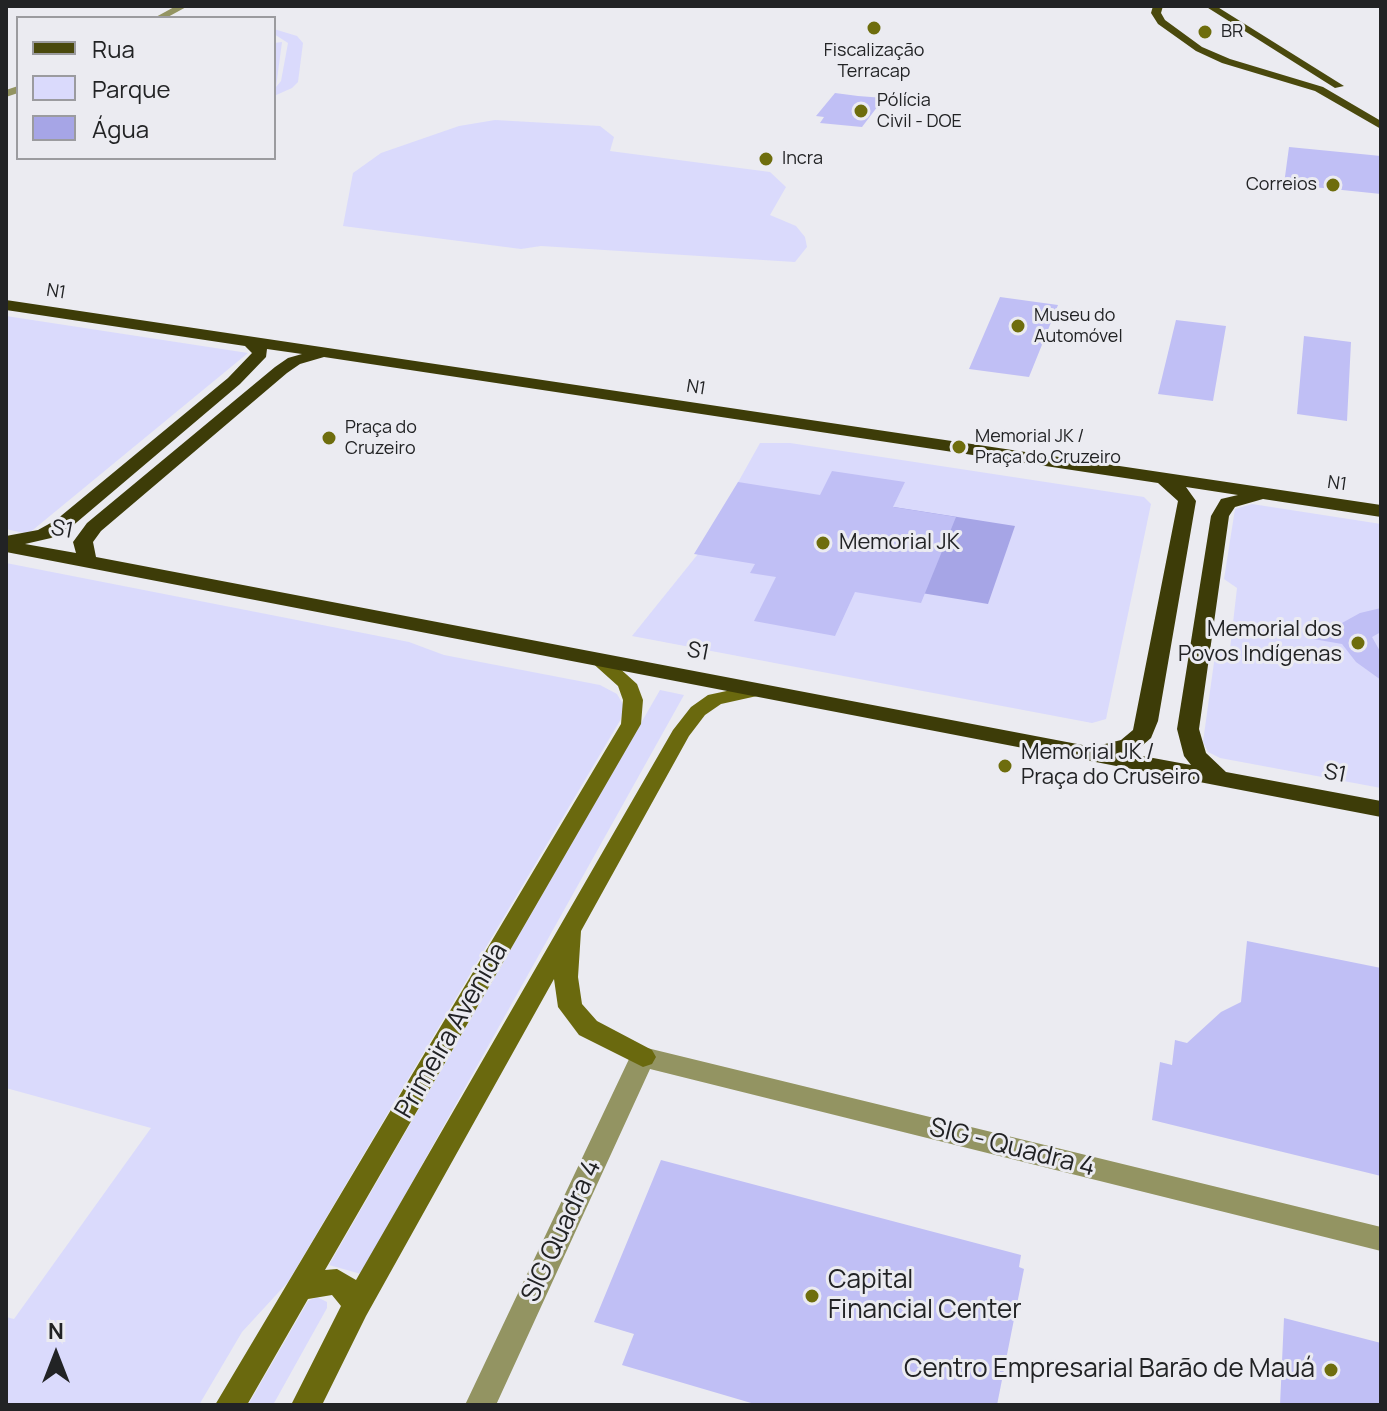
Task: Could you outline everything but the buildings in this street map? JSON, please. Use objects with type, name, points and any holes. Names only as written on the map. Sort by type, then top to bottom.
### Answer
[{"type":"highway","name":"N1","points":[[6,305],[1381,511]]},
{"type":"highway","points":[[6,544],[44,534],[84,506],[259,358],[259,349],[249,341]]},
{"type":"highway","points":[[87,561],[83,542],[86,535],[121,503],[281,370],[302,358],[332,353]]},
{"type":"highway","points":[[1089,753],[1129,745],[1143,733],[1147,721],[1187,501],[1176,487],[1163,478]]},
{"type":"highway","points":[[1220,778],[1195,756],[1188,738],[1220,516],[1228,503],[1269,494]]},
{"type":"highway","name":"S1","points":[[6,544],[1381,809]]},
{"type":"main road","points":[[1158,6],[1156,17],[1199,49],[1226,61],[1319,89],[1381,126]]},
{"type":"main road","points":[[1210,6],[1381,113]]},
{"type":"main road","points":[[1279,75],[1273,70],[1280,66],[1310,69]]},
{"type":"main road","name":"Primeira Avenida","points":[[230,1405],[631,724],[633,700],[627,684],[599,660]]},
{"type":"main road","points":[[306,1405],[356,1307],[688,723],[715,699],[759,690]]},
{"type":"main road","points":[[571,924],[566,977],[570,1007],[588,1028],[643,1057]]},
{"type":"main road","points":[[299,1290],[313,1283],[337,1282],[352,1294],[356,1307]]},
{"type":"street","points":[[163,16],[183,6]]},
{"type":"street","name":"SIG - Quadra 4","points":[[643,1057],[1381,1239]]},
{"type":"street","name":"SIG Quadra 4","points":[[480,1405],[643,1057]]},
{"type":"green space","points":[[276,30],[297,36],[303,43],[298,82],[276,95],[276,87],[281,81],[288,43],[276,35]]},
{"type":"green space","points":[[282,42],[276,87],[276,43]]},
{"type":"green space","points":[[495,120],[600,126],[614,137],[610,151],[770,172],[786,187],[770,215],[796,226],[805,237],[807,247],[795,262],[541,246],[521,249],[343,226],[353,173],[381,153],[459,126]]},
{"type":"green space","points":[[6,316],[248,353],[28,534],[6,529]]},
{"type":"green space","points":[[760,443],[790,443],[1144,497],[1151,504],[1106,719],[1092,723],[632,636],[698,554]]},
{"type":"green space","points":[[1252,504],[1381,524],[1381,788],[1220,758],[1208,752],[1203,742],[1215,655],[1230,649],[1237,588],[1224,579],[1235,509]]},
{"type":"green space","points":[[6,563],[409,642],[444,655],[600,685],[617,694],[624,706],[621,719],[288,1282],[242,1332],[199,1405],[6,1405],[6,1317],[14,1319],[151,1128],[6,1088]]},
{"type":"green space","points":[[660,690],[684,695],[361,1274],[329,1265]]},
{"type":"green space","points":[[317,1297],[327,1302],[327,1308],[273,1405],[248,1405],[308,1301]]},
{"type":"water","points":[[894,507],[1015,526],[988,604],[861,583]]},
{"type":"place","name":"Fiscalização Terracap","points":[[874,28]]},
{"type":"place","name":"BR","points":[[1205,32]]},
{"type":"place","name":"Pólícia Civil - DOE","points":[[861,111]]},
{"type":"place","name":"Incra","points":[[766,159]]},
{"type":"place","name":"Correios","points":[[1333,185]]},
{"type":"place","name":"Museu do Automóvel","points":[[1018,326]]},
{"type":"place","name":"Praça do Cruzeiro","points":[[329,438]]},
{"type":"place","name":"Memorial JK / Praça do Cruzeiro","points":[[959,447]]},
{"type":"place","name":"Memorial JK","points":[[823,543]]},
{"type":"place","name":"Memorial dos Povos Indígenas","points":[[1358,643]]},
{"type":"place","name":"Memorial JK / Praça do Cruseiro","points":[[1005,766]]},
{"type":"place","name":"Capital Financial Center","points":[[812,1296]]},
{"type":"place","name":"Centro Empresarial Barão de Mauá","points":[[1331,1370]]}]
